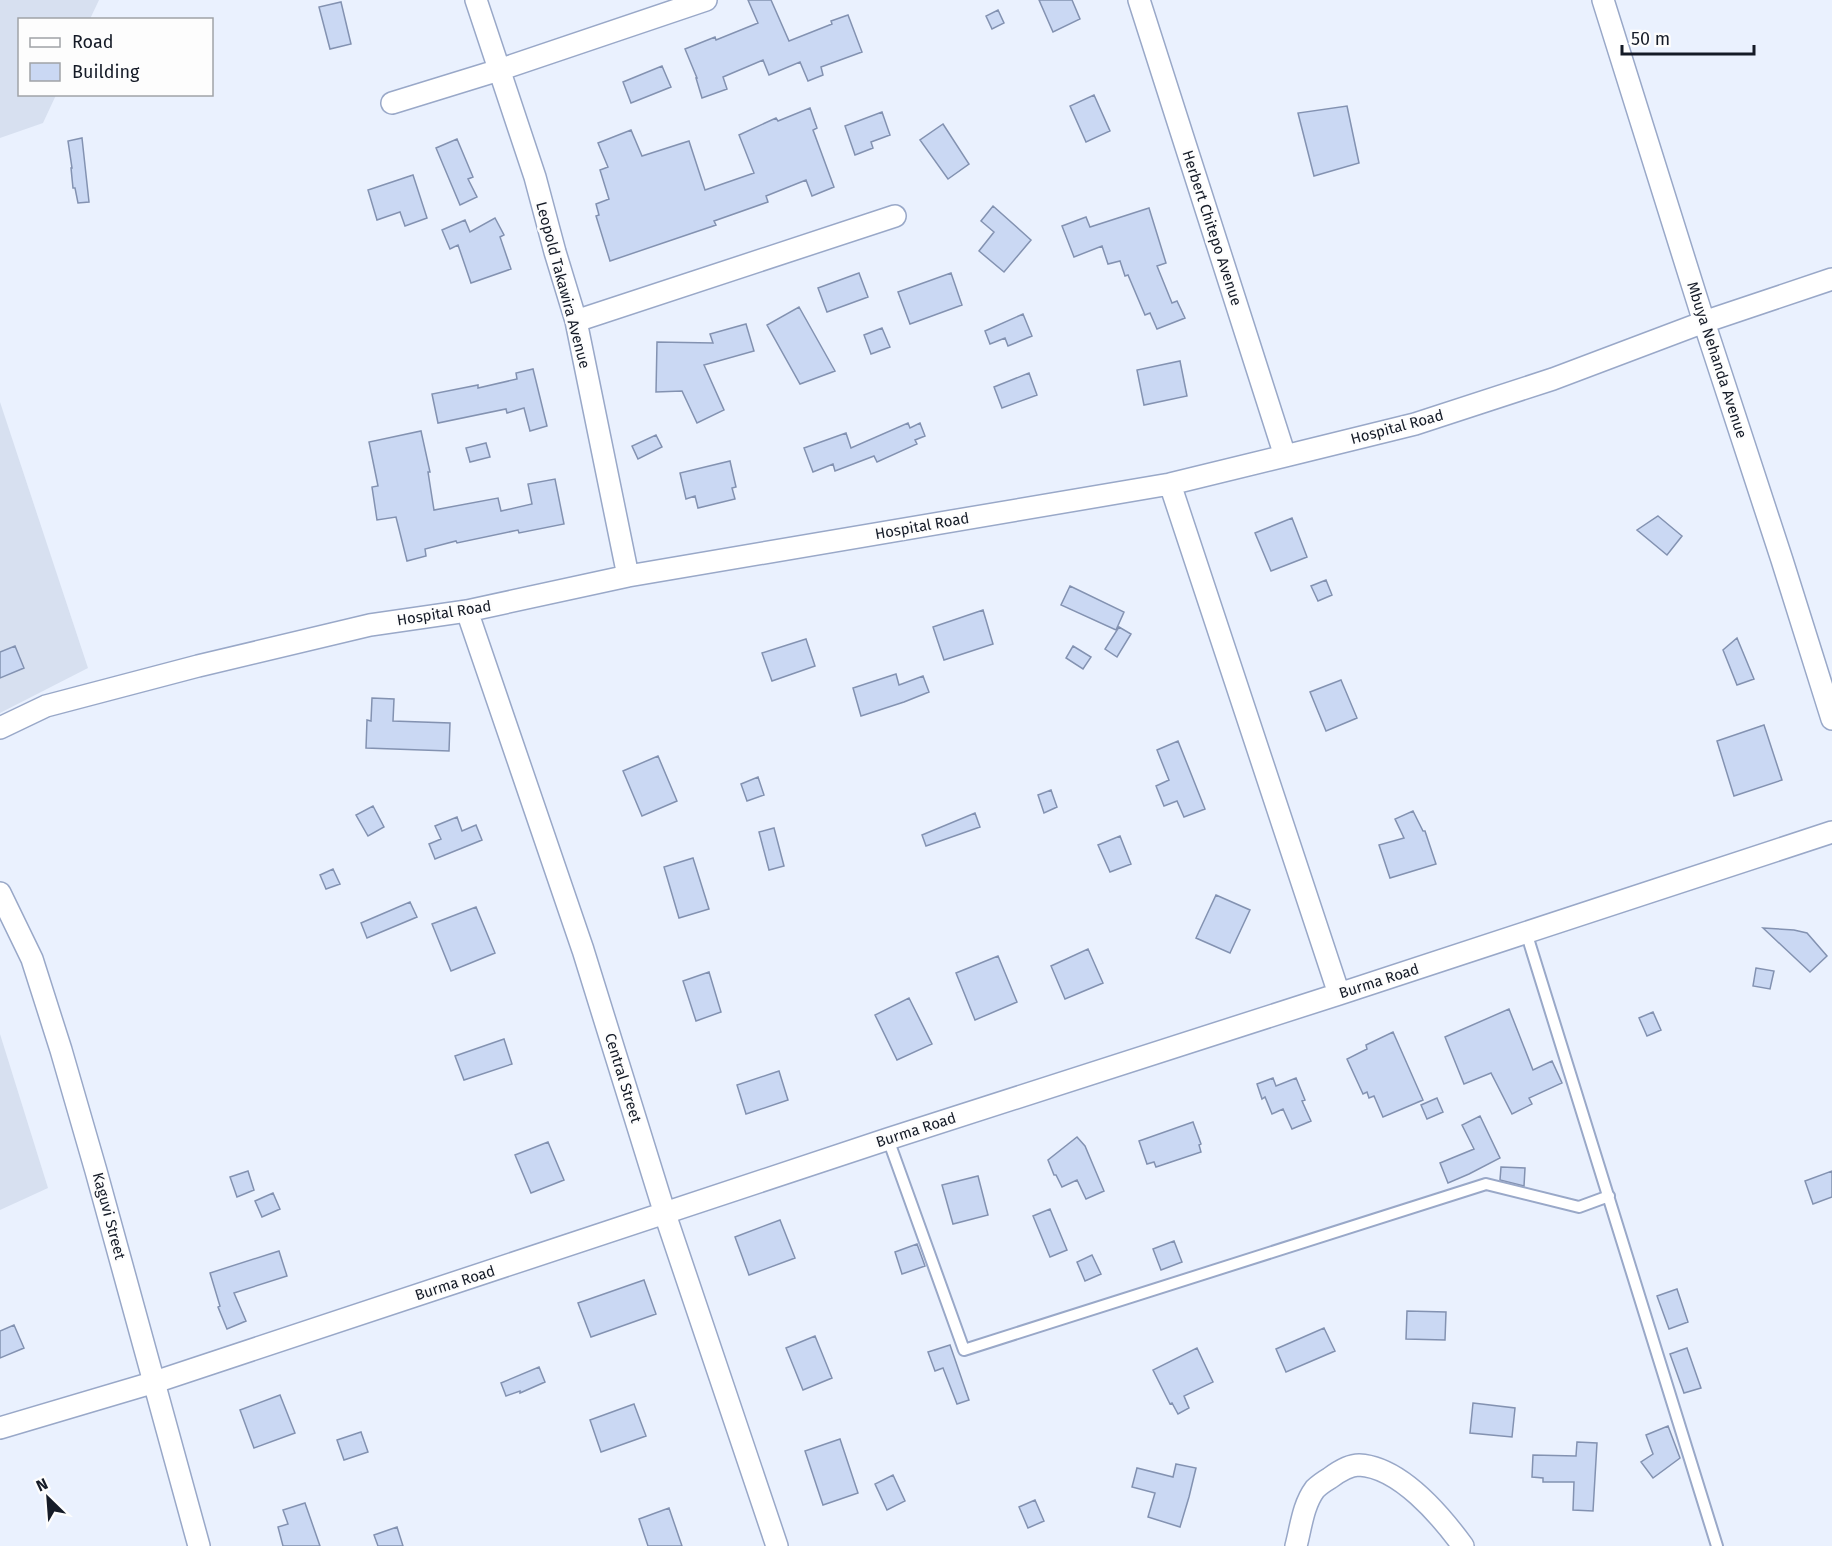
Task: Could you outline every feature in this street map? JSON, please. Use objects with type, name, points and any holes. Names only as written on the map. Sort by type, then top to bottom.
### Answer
[{"type":"street","name":"Leopold Takawira Avenue","points":[[476,0],[535,177],[576,321],[628,576]]},
{"type":"street","points":[[392,103],[499,70],[706,0]]},
{"type":"street","name":"Herbert Chitepo Avenue","points":[[1139,0],[1284,456]]},
{"type":"street","name":"Mbuya Nehanda Avenue","points":[[1603,0],[1832,719]]},
{"type":"street","points":[[576,321],[895,216]]},
{"type":"street","name":"Hospital Road","points":[[0,728],[46,706],[198,666],[370,625],[467,611],[628,576],[1170,484],[1415,424],[1532,386],[1704,322],[1832,279]]},
{"type":"street","points":[[1170,484],[1339,994]]},
{"type":"street","name":"Central Street","points":[[467,611],[583,950],[665,1214],[777,1546]]},
{"type":"street","name":"Burma Road","points":[[0,1428],[155,1382],[888,1139],[1832,832]]},
{"type":"street","name":"Kaguvi Street","points":[[0,892],[32,959],[61,1050],[155,1382],[198,1546]]},
{"type":"street","points":[[1296,1546],[1303,1515],[1316,1488],[1340,1470],[1359,1465],[1395,1477],[1420,1497],[1445,1522],[1462,1546]]},
{"type":"lane","points":[[1526,932],[1717,1546]]},
{"type":"lane","points":[[888,1139],[964,1350],[1486,1184],[1579,1207],[1609,1196]]},
{"type":"shaded area","points":[[0,0],[99,0],[90,18],[18,18],[18,96],[56,96],[43,123],[0,138]]},
{"type":"shaded area","points":[[0,402],[88,668],[0,713]]},
{"type":"shaded area","points":[[0,1034],[48,1188],[0,1210]]},
{"type":"building","points":[[748,0],[771,0],[789,41],[848,15],[862,52],[821,67],[823,75],[808,81],[800,62],[769,75],[763,60],[723,77],[727,89],[702,98],[697,78],[685,49],[715,37],[716,40],[758,23]]},
{"type":"building","points":[[1039,0],[1072,0],[1080,19],[1053,32]]},
{"type":"building","points":[[341,2],[351,44],[330,49],[319,7]]},
{"type":"building","points":[[998,10],[1004,23],[992,29],[986,16]]},
{"type":"building","points":[[662,66],[671,87],[631,103],[623,82]]},
{"type":"building","points":[[1094,95],[1110,131],[1086,142],[1070,106]]},
{"type":"building","points":[[1347,106],[1359,163],[1314,176],[1298,113]]},
{"type":"building","points":[[810,108],[817,128],[813,130],[834,187],[812,196],[806,180],[766,196],[768,202],[714,221],[716,225],[610,261],[596,216],[599,215],[596,204],[609,199],[600,170],[608,167],[598,143],[631,130],[642,156],[689,141],[705,190],[754,173],[739,135],[776,118],[778,121]]},
{"type":"building","points":[[882,112],[890,135],[871,142],[873,148],[855,155],[845,126]]},
{"type":"building","points":[[943,124],[969,164],[948,179],[920,140]]},
{"type":"building","points":[[82,138],[89,202],[78,203],[75,188],[73,188],[68,141]]},
{"type":"building","points":[[457,139],[473,177],[468,179],[477,197],[460,205],[436,148]]},
{"type":"building","points":[[413,175],[427,218],[405,226],[400,212],[377,220],[368,190]]},
{"type":"building","points":[[993,206],[1031,240],[1004,272],[979,251],[994,232],[981,221]]},
{"type":"building","points":[[1149,208],[1166,263],[1157,266],[1172,303],[1177,301],[1185,318],[1157,329],[1150,313],[1145,315],[1120,261],[1108,264],[1102,246],[1074,257],[1062,226],[1086,217],[1090,227]]},
{"type":"building","points":[[495,218],[504,235],[500,237],[511,269],[471,283],[458,245],[450,249],[442,230],[465,220],[470,232]]},
{"type":"building","points":[[859,273],[868,297],[827,312],[818,288]]},
{"type":"building","points":[[951,273],[962,305],[910,324],[898,292]]},
{"type":"building","points":[[799,307],[835,371],[800,384],[767,325]]},
{"type":"building","points":[[1023,314],[1032,336],[1008,346],[1005,338],[990,344],[985,331]]},
{"type":"building","points":[[746,324],[754,351],[704,365],[724,410],[697,423],[682,391],[656,392],[657,342],[713,343],[710,334]]},
{"type":"building","points":[[882,328],[890,347],[871,354],[864,335]]},
{"type":"building","points":[[1180,361],[1187,396],[1144,405],[1137,370]]},
{"type":"building","points":[[533,369],[547,426],[530,431],[524,408],[507,413],[506,409],[438,423],[432,394],[478,385],[478,388],[517,379],[516,373]]},
{"type":"building","points":[[1029,373],[1037,395],[1002,408],[994,387]]},
{"type":"building","points":[[908,423],[910,428],[920,423],[925,436],[915,440],[917,444],[877,462],[874,456],[835,471],[833,464],[813,472],[804,448],[846,433],[851,448]]},
{"type":"building","points":[[421,431],[430,472],[428,472],[434,510],[498,498],[501,511],[532,504],[528,484],[555,479],[564,524],[519,533],[518,530],[457,543],[456,541],[425,549],[426,556],[407,561],[396,517],[377,520],[372,487],[378,486],[369,442]]},
{"type":"building","points":[[656,435],[662,447],[638,459],[632,446]]},
{"type":"building","points":[[486,443],[490,457],[470,462],[466,448]]},
{"type":"building","points":[[730,461],[736,487],[732,488],[735,499],[698,508],[695,496],[686,499],[680,473]]},
{"type":"building","points":[[1658,516],[1682,536],[1667,555],[1637,530]]},
{"type":"building","points":[[1292,518],[1307,557],[1271,571],[1255,533]]},
{"type":"building","points":[[1326,580],[1332,595],[1318,601],[1311,586]]},
{"type":"building","points":[[1070,586],[1124,612],[1116,630],[1061,605]]},
{"type":"building","points":[[983,610],[993,644],[944,660],[933,627]]},
{"type":"building","points":[[1119,627],[1131,634],[1117,657],[1105,649]]},
{"type":"building","points":[[1737,638],[1754,679],[1737,685],[1723,650]]},
{"type":"building","points":[[806,639],[815,666],[772,681],[762,653]]},
{"type":"building","points":[[15,646],[24,668],[0,678],[0,652]]},
{"type":"building","points":[[1073,646],[1091,657],[1083,669],[1066,658]]},
{"type":"building","points":[[896,674],[899,685],[923,676],[929,692],[861,716],[853,688]]},
{"type":"building","points":[[1341,680],[1357,718],[1326,731],[1310,692]]},
{"type":"building","points":[[372,698],[394,699],[393,721],[450,723],[449,751],[366,748],[367,720],[371,721]]},
{"type":"building","points":[[1764,725],[1782,780],[1734,796],[1717,741]]},
{"type":"building","points":[[1178,741],[1205,809],[1184,817],[1177,801],[1164,806],[1156,786],[1169,780],[1157,750]]},
{"type":"building","points":[[658,756],[677,801],[642,816],[623,771]]},
{"type":"building","points":[[758,777],[764,795],[747,801],[741,784]]},
{"type":"building","points":[[1051,790],[1057,807],[1044,813],[1038,795]]},
{"type":"building","points":[[373,806],[384,827],[368,836],[356,815]]},
{"type":"building","points":[[1413,811],[1425,831],[1436,864],[1390,878],[1379,845],[1404,838],[1395,819]]},
{"type":"building","points":[[975,813],[980,827],[926,846],[922,835]]},
{"type":"building","points":[[457,817],[462,831],[476,825],[482,840],[435,859],[429,844],[441,839],[435,826]]},
{"type":"building","points":[[774,828],[784,866],[769,870],[759,832]]},
{"type":"building","points":[[1120,836],[1131,864],[1110,872],[1098,845]]},
{"type":"building","points":[[693,858],[709,909],[679,918],[664,867]]},
{"type":"building","points":[[333,869],[340,884],[326,889],[320,875]]},
{"type":"building","points":[[1216,895],[1250,910],[1230,953],[1196,938]]},
{"type":"building","points":[[410,902],[417,917],[367,938],[361,923]]},
{"type":"building","points":[[476,907],[495,953],[451,971],[432,924]]},
{"type":"building","points":[[1763,928],[1807,933],[1827,956],[1810,972]]},
{"type":"building","points":[[1088,949],[1103,983],[1065,999],[1051,966]]},
{"type":"building","points":[[998,956],[1017,1002],[975,1020],[956,973]]},
{"type":"building","points":[[1756,968],[1774,971],[1770,989],[1753,986]]},
{"type":"building","points":[[709,972],[721,1012],[696,1021],[683,981]]},
{"type":"building","points":[[909,998],[932,1044],[897,1060],[875,1015]]},
{"type":"building","points":[[1509,1009],[1533,1070],[1552,1061],[1562,1083],[1529,1098],[1532,1104],[1512,1114],[1491,1073],[1464,1084],[1445,1037]]},
{"type":"building","points":[[1653,1012],[1661,1030],[1647,1036],[1639,1018]]},
{"type":"building","points":[[1393,1032],[1423,1100],[1383,1117],[1374,1096],[1369,1098],[1367,1092],[1363,1094],[1347,1059],[1367,1049],[1366,1045]]},
{"type":"building","points":[[504,1039],[512,1064],[464,1080],[455,1056]]},
{"type":"building","points":[[779,1071],[788,1100],[746,1114],[737,1085]]},
{"type":"building","points":[[1273,1078],[1276,1086],[1296,1078],[1305,1100],[1302,1101],[1311,1121],[1292,1129],[1283,1109],[1272,1114],[1265,1097],[1262,1099],[1257,1084]]},
{"type":"building","points":[[1437,1098],[1443,1112],[1427,1119],[1421,1105]]},
{"type":"building","points":[[1480,1116],[1500,1158],[1448,1183],[1440,1163],[1474,1149],[1462,1125]]},
{"type":"building","points":[[1193,1122],[1201,1144],[1199,1145],[1201,1152],[1156,1167],[1154,1162],[1147,1164],[1139,1141]]},
{"type":"building","points":[[1077,1137],[1085,1146],[1104,1191],[1086,1199],[1077,1180],[1062,1187],[1048,1160]]},
{"type":"building","points":[[548,1142],[564,1180],[531,1193],[515,1155]]},
{"type":"building","points":[[1501,1167],[1525,1168],[1524,1186],[1500,1180]]},
{"type":"building","points":[[248,1171],[254,1190],[237,1197],[230,1177]]},
{"type":"building","points":[[1832,1171],[1832,1197],[1813,1204],[1805,1181]]},
{"type":"building","points":[[978,1176],[988,1215],[953,1224],[942,1185]]},
{"type":"building","points":[[273,1193],[280,1209],[262,1217],[255,1201]]},
{"type":"building","points":[[1050,1209],[1067,1250],[1050,1257],[1033,1216]]},
{"type":"building","points":[[780,1220],[795,1258],[749,1275],[735,1237]]},
{"type":"building","points":[[1174,1241],[1182,1262],[1161,1270],[1153,1249]]},
{"type":"building","points":[[917,1244],[925,1266],[902,1274],[895,1252]]},
{"type":"building","points":[[279,1251],[287,1276],[234,1293],[246,1321],[227,1329],[218,1307],[220,1306],[210,1273]]},
{"type":"building","points":[[1092,1255],[1101,1274],[1085,1281],[1077,1262]]},
{"type":"building","points":[[644,1280],[656,1314],[591,1337],[578,1303]]},
{"type":"building","points":[[1677,1289],[1688,1322],[1669,1329],[1657,1296]]},
{"type":"building","points":[[1407,1311],[1446,1312],[1445,1340],[1406,1339]]},
{"type":"building","points":[[14,1325],[24,1348],[0,1358],[0,1331]]},
{"type":"building","points":[[1324,1328],[1335,1351],[1286,1372],[1276,1349]]},
{"type":"building","points":[[815,1336],[832,1378],[803,1390],[786,1348]]},
{"type":"building","points":[[950,1345],[969,1400],[957,1404],[943,1368],[935,1371],[928,1352]]},
{"type":"building","points":[[1197,1348],[1213,1382],[1184,1396],[1189,1408],[1178,1414],[1172,1403],[1170,1404],[1153,1370]]},
{"type":"building","points":[[1687,1348],[1701,1388],[1684,1393],[1670,1354]]},
{"type":"building","points":[[539,1367],[545,1382],[520,1393],[520,1391],[506,1396],[501,1383]]},
{"type":"building","points":[[280,1395],[295,1433],[254,1448],[240,1410]]},
{"type":"building","points":[[1473,1403],[1515,1408],[1512,1437],[1470,1433]]},
{"type":"building","points":[[634,1404],[646,1436],[601,1452],[590,1420]]},
{"type":"building","points":[[1668,1426],[1680,1458],[1653,1478],[1641,1462],[1653,1454],[1646,1435]]},
{"type":"building","points":[[361,1432],[368,1452],[344,1460],[337,1440]]},
{"type":"building","points":[[840,1439],[858,1493],[823,1505],[805,1451]]},
{"type":"building","points":[[1577,1442],[1597,1443],[1593,1511],[1573,1510],[1574,1482],[1543,1482],[1543,1478],[1532,1477],[1533,1455],[1576,1456]]},
{"type":"building","points":[[1176,1464],[1196,1468],[1180,1527],[1148,1517],[1155,1493],[1132,1487],[1137,1468],[1173,1477]]},
{"type":"building","points":[[893,1475],[905,1501],[887,1510],[875,1484]]},
{"type":"building","points":[[1035,1500],[1044,1521],[1028,1528],[1019,1507]]},
{"type":"building","points":[[305,1503],[320,1546],[283,1546],[278,1527],[288,1524],[283,1510]]},
{"type":"building","points":[[669,1508],[682,1546],[648,1546],[639,1519]]},
{"type":"building","points":[[397,1527],[403,1546],[378,1546],[374,1535]]}]
